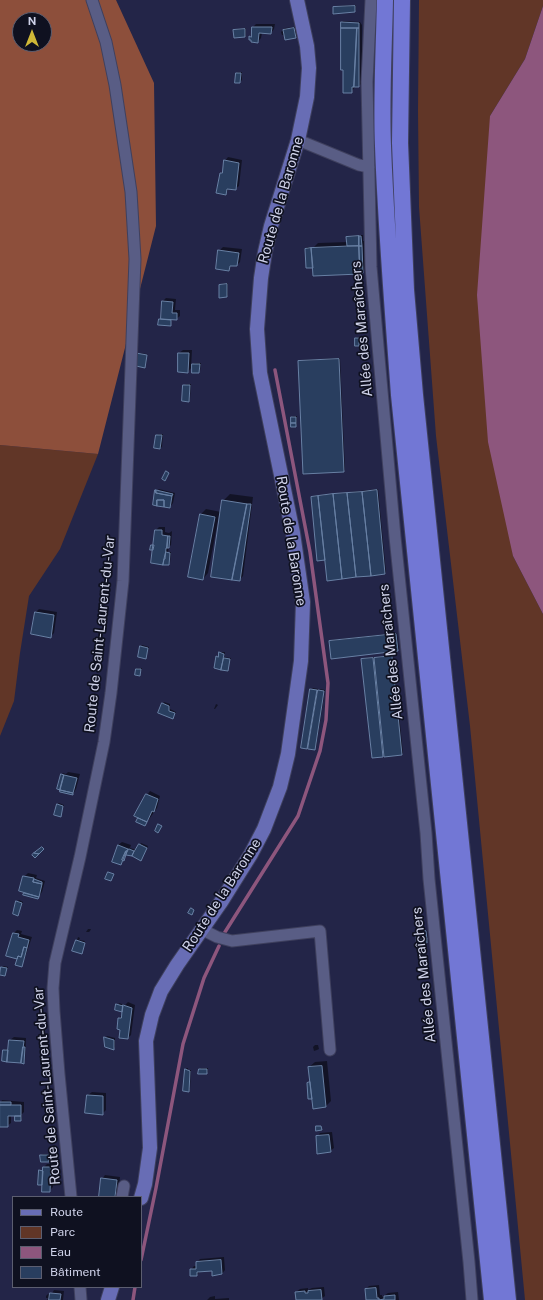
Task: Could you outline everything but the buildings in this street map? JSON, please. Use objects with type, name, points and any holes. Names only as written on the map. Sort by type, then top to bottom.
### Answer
[{"type":"highway","points":[[385,0],[383,144],[390,281],[399,387],[492,1300]]},
{"type":"highway","points":[[402,0],[400,143],[406,290],[415,395],[508,1300]]},
{"type":"main road","name":"Route de la Baronne","points":[[142,1196],[145,1184],[150,1148],[146,1041],[152,1015],[161,991],[177,965],[222,902],[264,829],[280,787],[288,754],[301,661],[302,602],[293,532],[260,373],[257,330],[260,286],[265,252],[271,226],[298,140],[307,97],[309,68],[307,46],[297,0]]},
{"type":"main road","points":[[108,1300],[112,1288]]},
{"type":"street","name":"Route de Saint-Laurent-du-Var","points":[[71,1196],[58,1066],[53,988],[55,964],[98,773],[111,694],[123,581],[134,273],[131,192],[115,85],[106,42],[92,0]]},
{"type":"street","name":"Allée des Maraîchers","points":[[371,0],[368,82],[371,267],[395,537],[426,833],[429,879],[470,1262],[472,1300]]},
{"type":"street","points":[[298,140],[358,165],[369,167]]},
{"type":"street","points":[[202,929],[217,937],[232,941],[320,931],[330,1050]]},
{"type":"street","points":[[80,1288],[80,1300]]},
{"type":"green space","points":[[419,0],[543,0],[543,6],[525,59],[490,116],[513,556],[543,614],[543,1300],[525,1300],[470,726],[436,436],[419,207]]},
{"type":"green space","points":[[0,445],[98,454],[60,549],[29,596],[14,701],[0,736]]},
{"type":"shaded area","points":[[0,0],[116,0],[154,83],[156,226],[98,454],[0,445]]},
{"type":"water","points":[[543,6],[543,614],[513,556],[488,442],[477,295],[490,116],[525,59]]},
{"type":"waterway","points":[[225,932],[298,816],[320,751],[326,720],[328,683],[310,552],[275,370]]},
{"type":"waterway","points":[[142,1255],[183,1044],[204,978],[219,946]]},
{"type":"waterway","points":[[133,1300],[135,1288]]}]
